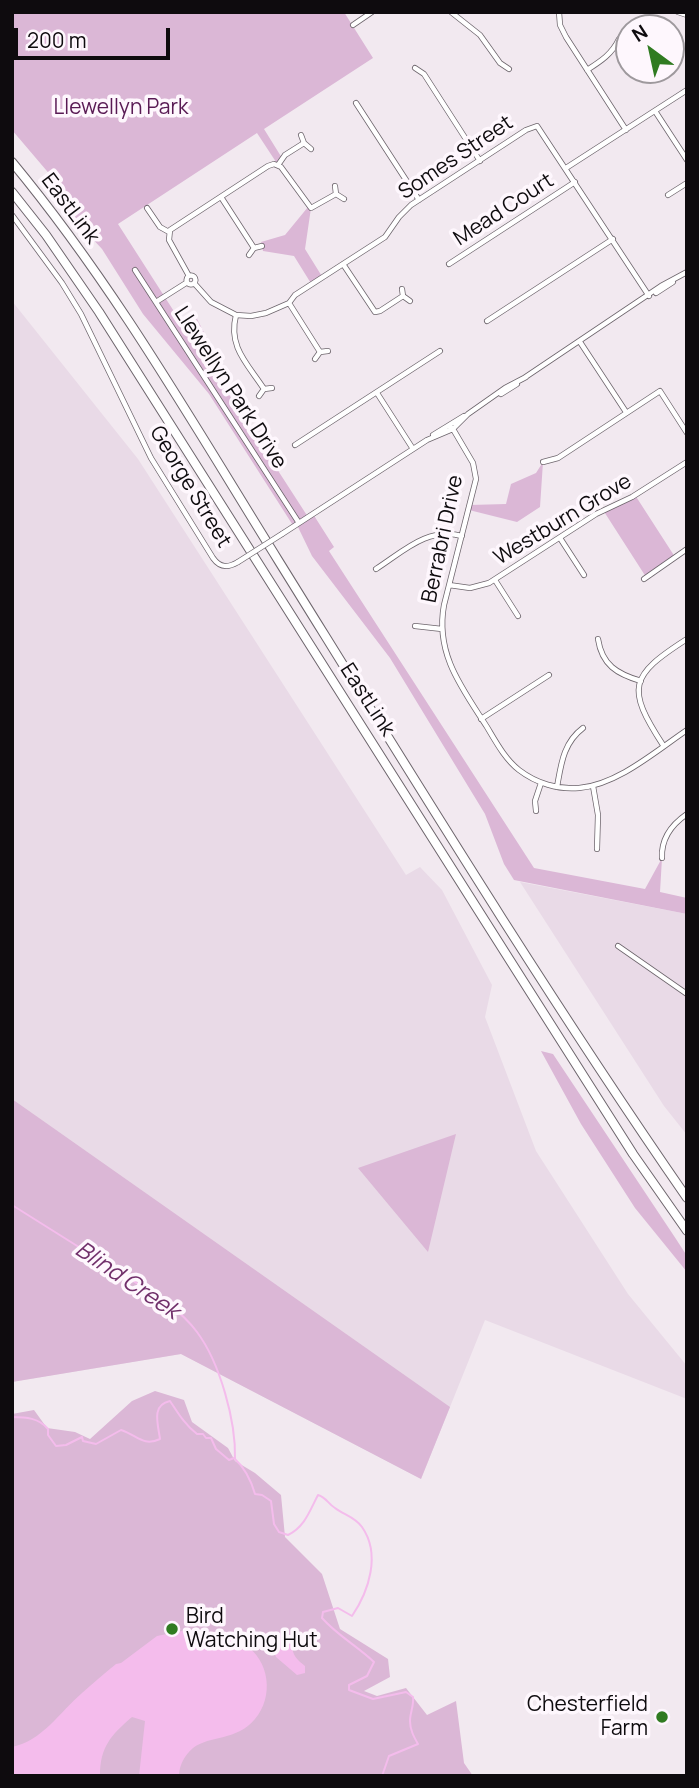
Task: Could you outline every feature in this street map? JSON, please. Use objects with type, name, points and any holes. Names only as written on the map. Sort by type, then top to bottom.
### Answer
[{"type":"highway","name":"EastLink","points":[[12,162],[69,234],[161,372],[557,1003],[687,1198]]},
{"type":"highway","name":"EastLink","points":[[12,192],[99,312],[634,1154],[687,1232]]},
{"type":"street","points":[[353,25],[372,12]]},
{"type":"street","points":[[451,12],[480,35],[500,63],[509,69]]},
{"type":"street","points":[[559,12],[564,33],[626,130]]},
{"type":"street","points":[[678,12],[687,15]]},
{"type":"street","points":[[587,70],[606,57],[615,45]]},
{"type":"street","points":[[415,68],[424,74],[480,161]]},
{"type":"street","points":[[566,168],[687,90]]},
{"type":"street","points":[[356,103],[419,200]]},
{"type":"street","points":[[655,111],[687,160]]},
{"type":"street","name":"Somes Street","points":[[236,315],[258,315],[289,303],[295,296],[385,237],[405,210],[419,200],[537,126],[649,296]]},
{"type":"street","points":[[301,135],[304,143],[311,149]]},
{"type":"street","points":[[278,165],[285,156],[304,143]]},
{"type":"street","points":[[169,232],[270,165],[278,165]]},
{"type":"street","points":[[278,165],[309,208],[315,208],[336,194]]},
{"type":"street","name":"Mead Court","points":[[449,264],[575,182]]},
{"type":"street","points":[[668,195],[687,183]]},
{"type":"street","points":[[335,186],[336,194],[344,200]]},
{"type":"street","points":[[221,197],[254,248]]},
{"type":"street","points":[[147,208],[159,226],[169,232]]},
{"type":"street","name":"George Street","points":[[12,215],[74,301],[152,458],[213,558],[219,565],[226,567],[282,534],[436,432],[451,429],[505,388],[684,274]]},
{"type":"street","points":[[169,232],[170,243],[189,276],[194,278],[194,283],[211,302],[236,315],[233,332],[235,344],[264,389]]},
{"type":"street","points":[[487,321],[613,239]]},
{"type":"street","points":[[249,255],[254,248],[262,246]]},
{"type":"street","points":[[343,264],[375,312],[403,296]]},
{"type":"street","name":"Llewellyn Park Drive","points":[[135,270],[299,523]]},
{"type":"street","points":[[187,283],[189,276]]},
{"type":"street","points":[[156,302],[187,283],[194,283]]},
{"type":"street","points":[[402,289],[403,296],[410,301]]},
{"type":"street","points":[[289,303],[320,352]]},
{"type":"street","points":[[580,342],[626,412]]},
{"type":"street","points":[[320,352],[328,351]]},
{"type":"street","points":[[295,445],[440,351]]},
{"type":"street","points":[[316,359],[320,352]]},
{"type":"street","points":[[259,396],[264,389],[272,388]]},
{"type":"street","points":[[543,462],[558,458],[660,391],[687,433]]},
{"type":"street","points":[[377,393],[413,449]]},
{"type":"street","name":"Berrabri Drive","points":[[451,429],[472,463],[476,479],[443,612],[445,651],[450,669],[510,761],[520,771],[541,783],[558,787],[593,786],[616,777],[687,730]]},
{"type":"street","name":"Westburn Grove","points":[[449,585],[470,588],[495,580],[600,511],[635,495],[687,462]]},
{"type":"street","points":[[376,569],[433,534],[445,532],[462,536]]},
{"type":"street","points":[[559,538],[584,575]]},
{"type":"street","points":[[644,579],[687,549]]},
{"type":"street","points":[[495,580],[517,616]]},
{"type":"street","points":[[415,626],[442,629]]},
{"type":"street","points":[[598,639],[603,656],[612,669],[640,681]]},
{"type":"street","points":[[663,746],[641,709],[640,681],[655,660],[687,639]]},
{"type":"street","points":[[481,719],[549,676]]},
{"type":"street","points":[[558,787],[565,752],[572,737],[583,728]]},
{"type":"street","points":[[536,811],[535,801],[541,783]]},
{"type":"street","points":[[593,786],[598,815],[597,849]]},
{"type":"street","points":[[662,858],[661,849],[666,836],[687,814]]},
{"type":"street","points":[[618,946],[686,992]]},
{"type":"shaded area","points":[[12,301],[138,459],[406,875],[420,867],[442,890],[492,985],[485,1017],[536,1151],[628,1294],[687,1366],[687,1399],[485,1320],[421,1479],[181,1354],[12,1382]]},
{"type":"shaded area","points":[[520,882],[687,914],[687,1135],[664,1106]]},
{"type":"shaded area","points":[[182,1631],[230,1638],[244,1644],[259,1659],[264,1669],[267,1690],[261,1710],[248,1726],[193,1748],[183,1760],[179,1776],[139,1776],[145,1721],[132,1717],[108,1742],[102,1757],[100,1776],[12,1776],[12,1747],[23,1744],[42,1732],[107,1671],[157,1636]]},
{"type":"shaded area","points":[[274,1633],[290,1636],[293,1652],[305,1666],[305,1673],[297,1675],[276,1657],[270,1642]]},
{"type":"green space","name":"Llewellyn Park","points":[[12,12],[344,12],[373,58],[264,129],[282,158],[278,165],[257,133],[118,224],[184,327],[197,319],[211,346],[202,353],[308,517],[313,514],[334,547],[329,551],[534,868],[645,889],[662,858],[660,892],[687,898],[687,914],[514,880],[504,864],[485,814],[390,658],[312,556],[297,525],[294,527],[209,394],[143,314],[102,249],[60,204],[69,197],[12,130]]},
{"type":"green space","points":[[308,207],[311,208],[305,249],[323,278],[312,285],[294,256],[263,251],[261,242],[285,235]]},
{"type":"green space","points":[[543,462],[540,507],[517,522],[469,510],[470,505],[506,504],[511,484],[536,473]]},
{"type":"green space","points":[[635,495],[675,557],[646,577],[603,510]]},
{"type":"green space","points":[[541,1051],[553,1054],[676,1239],[687,1256],[687,1272],[635,1208],[581,1124]]},
{"type":"green space","points":[[12,1099],[450,1407],[421,1479],[181,1354],[12,1382]]},
{"type":"green space","points":[[456,1134],[428,1252],[358,1168]]},
{"type":"green space","points":[[155,1391],[184,1400],[192,1422],[228,1448],[235,1461],[255,1473],[281,1495],[285,1537],[322,1574],[340,1629],[388,1659],[390,1677],[364,1691],[377,1696],[406,1688],[427,1715],[456,1701],[464,1763],[473,1776],[12,1776],[12,1414],[34,1410],[47,1428],[75,1432],[90,1439],[132,1401]]},
{"type":"waterway","name":"Blind Creek","points":[[12,1205],[160,1298],[189,1322],[213,1360],[225,1393],[233,1427],[235,1459]]},
{"type":"waterway","points":[[12,1417],[41,1422],[48,1429],[48,1435],[56,1446],[66,1445],[82,1437],[83,1441],[96,1444],[121,1430],[149,1442],[160,1439],[158,1411],[164,1403],[170,1401],[182,1419],[197,1434],[211,1438],[216,1449],[229,1460],[234,1458],[238,1462],[247,1474],[255,1494],[271,1501],[274,1524],[279,1532],[288,1535],[294,1532],[306,1518],[318,1495],[353,1518],[362,1527],[371,1549],[368,1584],[352,1616],[338,1608],[323,1612],[322,1618],[374,1662],[367,1676],[349,1685],[349,1690],[373,1699],[406,1692],[413,1697],[410,1724],[418,1744],[389,1756],[382,1776]]},
{"type":"place","name":"Bird Watching Hut","points":[[172,1629]]},
{"type":"place","name":"Chesterfield Farm","points":[[662,1717]]}]
